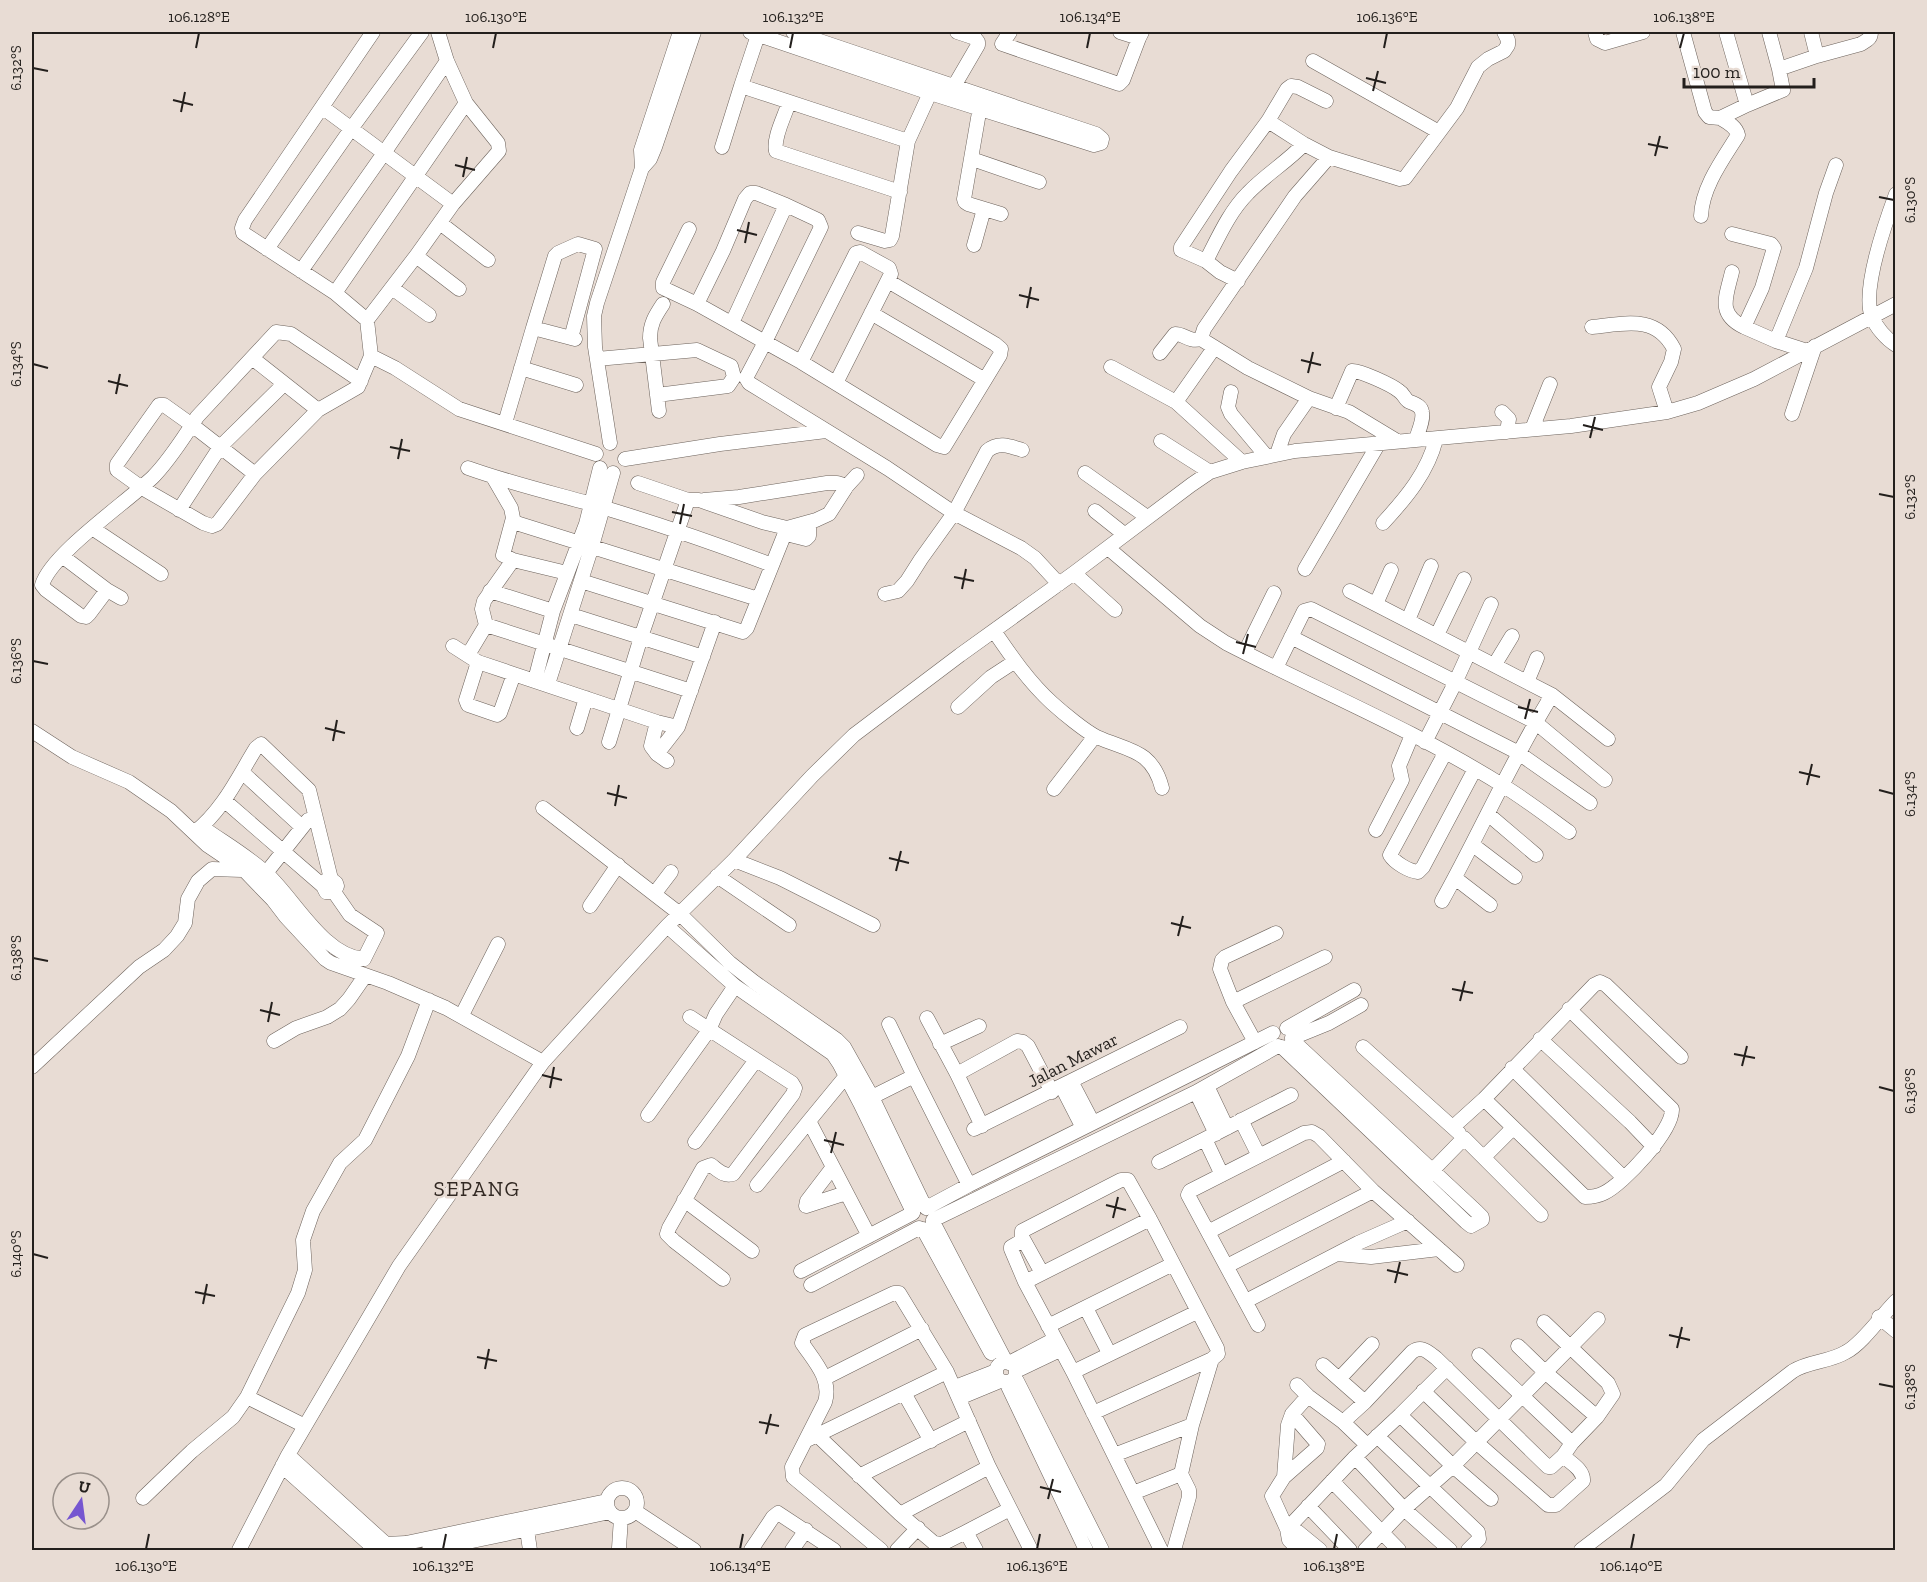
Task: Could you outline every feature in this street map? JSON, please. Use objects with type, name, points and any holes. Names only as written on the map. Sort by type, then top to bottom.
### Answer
[{"type":"street","points":[[255,474],[164,405],[159,405],[155,409],[117,464],[117,470],[120,473],[142,488],[212,526],[217,524],[255,474],[318,410],[348,394],[361,381],[374,357],[367,320],[334,293],[243,233],[242,228],[245,220],[373,32]]},
{"type":"street","points":[[267,249],[422,32]]},
{"type":"street","points":[[367,320],[453,204],[499,151],[498,143],[492,133],[466,103],[447,61],[438,32]]},
{"type":"street","points":[[610,443],[594,331],[597,303],[642,168],[641,150],[680,32]]},
{"type":"street","points":[[642,168],[656,147],[694,32]]},
{"type":"street","points":[[722,147],[756,32],[930,93],[951,93]]},
{"type":"street","points":[[793,32],[951,93],[1096,134],[1102,139],[1101,143],[1094,146],[981,102]]},
{"type":"street","points":[[951,93],[978,42],[975,38],[957,32]]},
{"type":"street","points":[[1010,32],[1002,44],[1119,84],[1123,80],[1141,35],[1120,32]]},
{"type":"street","points":[[1268,121],[1329,157],[1400,179],[1405,178],[1457,108],[1478,68],[1488,59],[1504,51],[1508,40],[1504,32]]},
{"type":"street","points":[[1595,32],[1597,39],[1605,43],[1643,32]]},
{"type":"street","points":[[1683,32],[1705,112],[1709,117],[1720,118],[1733,126],[1738,135],[1708,187],[1702,203],[1701,216]]},
{"type":"street","points":[[1726,32],[1747,105]]},
{"type":"street","points":[[1720,118],[1783,90],[1769,32]]},
{"type":"street","points":[[1811,32],[1817,56]]},
{"type":"street","points":[[1779,69],[1861,44],[1868,40],[1871,32]]},
{"type":"street","points":[[301,271],[447,61]]},
{"type":"street","points":[[1313,61],[1439,132]]},
{"type":"street","points":[[741,86],[908,141]]},
{"type":"street","points":[[1238,281],[1220,272],[1206,261],[1180,250],[1181,247],[1291,86],[1326,102]]},
{"type":"street","points":[[858,233],[885,241],[890,240],[894,231],[908,141],[930,93]]},
{"type":"street","points":[[789,102],[777,138],[775,147],[777,151],[900,192]]},
{"type":"street","points":[[981,102],[964,202],[1001,214]]},
{"type":"street","points":[[334,293],[417,177],[466,103]]},
{"type":"street","points":[[322,107],[453,204]]},
{"type":"street","points":[[1206,261],[1222,230],[1242,200],[1304,144]]},
{"type":"street","points":[[1201,339],[1204,329],[1238,281],[1256,250],[1295,196],[1329,157]]},
{"type":"street","points":[[972,159],[1039,182]]},
{"type":"street","points":[[1776,341],[1806,268],[1836,165]]},
{"type":"street","points":[[697,304],[745,199],[750,193],[756,193],[818,220],[821,225],[747,380],[954,513],[1021,548],[1035,558],[1059,584]]},
{"type":"street","points":[[1896,194],[1884,225],[1870,289],[1872,316],[1884,335],[1896,345]]},
{"type":"street","points":[[732,324],[786,205]]},
{"type":"street","points":[[974,245],[984,209]]},
{"type":"street","points":[[440,223],[488,260]]},
{"type":"street","points":[[689,229],[663,282],[663,288],[697,304],[801,362],[937,445],[944,447],[1000,355],[1000,349],[888,281]]},
{"type":"street","points":[[1732,234],[1771,244],[1774,248],[1762,288],[1744,327]]},
{"type":"street","points":[[505,423],[533,328],[557,254],[576,244],[594,247],[573,339],[533,328]]},
{"type":"street","points":[[801,362],[856,253],[860,252],[889,268],[891,274],[888,281],[836,383]]},
{"type":"street","points":[[416,256],[459,289]]},
{"type":"street","points":[[1732,272],[1726,303],[1726,313],[1731,319],[1776,341],[1811,348]]},
{"type":"street","points":[[392,288],[429,315]]},
{"type":"street","points":[[659,411],[650,327],[663,304]]},
{"type":"street","points":[[239,1551],[285,1461],[399,1266],[543,1062],[667,926],[734,861],[812,776],[854,735],[1210,472],[1272,455],[1320,448],[1507,432],[1626,419],[1667,412],[1698,403],[1731,389],[1896,304]]},
{"type":"street","points":[[871,312],[985,380]]},
{"type":"street","points":[[1592,327],[1640,324],[1656,327],[1664,334],[1674,349],[1671,362],[1659,387],[1667,412]]},
{"type":"street","points":[[107,590],[86,617],[81,616],[42,585],[44,578],[62,556],[160,470],[197,417],[276,332],[291,334],[361,381]]},
{"type":"street","points":[[1160,353],[1175,334],[1189,340],[1201,339],[1248,368],[1309,398],[1366,421],[1397,441]]},
{"type":"street","points":[[1176,402],[1214,348]]},
{"type":"street","points":[[1792,414],[1811,348]]},
{"type":"street","points":[[597,360],[697,350],[731,366],[734,371],[734,377],[728,386],[657,395]]},
{"type":"street","points":[[374,357],[450,404],[596,454]]},
{"type":"street","points":[[252,358],[318,410]]},
{"type":"street","points":[[1111,367],[1176,402],[1242,462]]},
{"type":"street","points":[[521,368],[576,385]]},
{"type":"street","points":[[1336,408],[1352,371],[1364,373],[1399,391],[1420,407],[1422,417],[1416,440]]},
{"type":"street","points":[[179,510],[220,447],[284,384]]},
{"type":"street","points":[[1532,429],[1550,384]]},
{"type":"street","points":[[1231,392],[1228,407],[1231,414],[1272,455]]},
{"type":"street","points":[[1272,455],[1309,398]]},
{"type":"street","points":[[1502,412],[1509,419],[1507,432]]},
{"type":"street","points":[[625,459],[826,431]]},
{"type":"street","points":[[1383,524],[1405,499],[1428,464],[1436,439]]},
{"type":"street","points":[[1161,441],[1210,472]]},
{"type":"street","points":[[1305,568],[1379,442]]},
{"type":"street","points":[[610,443],[621,448],[625,459],[620,469],[606,471],[596,462],[596,454],[600,447],[610,443]]},
{"type":"street","points":[[885,594],[898,591],[903,587],[954,513],[987,451],[999,444],[1022,450]]},
{"type":"street","points":[[468,468],[596,506],[772,565]]},
{"type":"street","points":[[542,682],[560,649],[571,615],[581,581],[586,544],[606,471]]},
{"type":"street","points":[[1085,473],[1147,517]]},
{"type":"street","points":[[638,483],[786,531],[829,514],[857,475]]},
{"type":"street","points":[[493,477],[511,508],[513,522],[502,552],[504,556],[567,573]]},
{"type":"street","points":[[694,500],[739,497],[827,483],[847,486]]},
{"type":"street","points":[[609,742],[664,569],[677,532],[694,500]]},
{"type":"street","points":[[1095,511],[1125,534]]},
{"type":"street","points":[[513,522],[758,599]]},
{"type":"street","points":[[92,528],[161,574]]},
{"type":"street","points":[[581,581],[743,632],[747,628],[786,531]]},
{"type":"street","points":[[542,682],[545,645],[554,611],[567,573],[586,544]]},
{"type":"street","points":[[1108,548],[1200,626],[1226,643],[1412,735],[1475,769],[1503,785],[1569,832]]},
{"type":"street","points":[[62,556],[121,598]]},
{"type":"street","points":[[513,560],[490,591],[482,609],[486,625],[473,659],[466,700],[468,705],[471,708],[500,713],[514,674]]},
{"type":"street","points":[[1408,620],[1431,566]]},
{"type":"street","points":[[1376,604],[1391,570]]},
{"type":"street","points":[[1074,573],[1115,610]]},
{"type":"street","points":[[1437,635],[1464,579]]},
{"type":"street","points":[[490,591],[554,611]]},
{"type":"street","points":[[1350,591],[1552,695],[1608,739]]},
{"type":"street","points":[[1245,652],[1274,593]]},
{"type":"street","points":[[1425,742],[1491,604]]},
{"type":"street","points":[[1276,668],[1304,611],[1311,609],[1535,722],[1605,780]]},
{"type":"street","points":[[571,615],[703,657]]},
{"type":"street","points":[[657,722],[651,746],[662,757],[678,727],[715,622]]},
{"type":"street","points":[[486,625],[691,691]]},
{"type":"street","points":[[994,631],[1014,662],[1052,703],[1095,736],[1128,748],[1147,759],[1158,774],[1162,788]]},
{"type":"street","points":[[1495,664],[1512,636]]},
{"type":"street","points":[[1291,637],[1517,752],[1590,803]]},
{"type":"street","points":[[453,646],[473,659],[514,674],[678,727]]},
{"type":"street","points":[[1527,682],[1537,658]]},
{"type":"street","points":[[958,706],[991,677],[1014,662]]},
{"type":"street","points":[[1442,902],[1489,815],[1517,752],[1552,695]]},
{"type":"street","points":[[578,728],[586,698]]},
{"type":"street","points":[[32,731],[72,757],[129,782],[198,830],[266,873],[331,945],[350,956],[364,959],[376,933],[350,915],[329,886],[283,852],[225,801]]},
{"type":"street","points":[[1376,830],[1402,780],[1400,766],[1412,735]]},
{"type":"street","points":[[1054,789],[1095,736]]},
{"type":"street","points":[[198,830],[225,801],[256,748],[261,744],[307,787],[311,794],[329,886]]},
{"type":"street","points":[[1445,753],[1390,855],[1392,859],[1413,871],[1418,872],[1423,867],[1475,769]]},
{"type":"street","points":[[242,772],[302,827]]},
{"type":"street","points":[[543,808],[655,893],[730,963],[808,1029],[833,1054],[846,1076],[866,1100]]},
{"type":"street","points":[[266,873],[315,811]]},
{"type":"street","points":[[1489,815],[1536,855]]},
{"type":"street","points":[[198,830],[207,845],[244,870],[325,959],[462,1015],[543,1062]]},
{"type":"street","points":[[1473,845],[1515,877]]},
{"type":"street","points":[[734,861],[780,878],[873,926]]},
{"type":"street","points":[[590,906],[618,866]]},
{"type":"street","points":[[32,1067],[139,967],[164,950],[177,936],[185,923],[188,899],[198,881],[212,869],[244,870]]},
{"type":"street","points":[[655,893],[670,872]]},
{"type":"street","points":[[717,876],[789,925]]},
{"type":"street","points":[[1455,878],[1490,905]]},
{"type":"street","points":[[667,926],[735,986],[808,1029],[837,1040],[844,1047],[866,1100],[923,1217],[1102,1551]]},
{"type":"street","points":[[1255,1042],[1233,1002],[1220,969],[1222,960],[1276,933]]},
{"type":"street","points":[[698,953],[709,943]]},
{"type":"street","points":[[462,1015],[498,944]]},
{"type":"street","points":[[1233,1002],[1325,957]]},
{"type":"street","points":[[720,973],[730,963]]},
{"type":"street","points":[[274,1041],[340,1009],[365,976]]},
{"type":"street","points":[[1453,1127],[1484,1099],[1569,1009],[1600,982],[1681,1057]]},
{"type":"street","points":[[648,1115],[709,1030],[716,1014],[735,986]]},
{"type":"street","points":[[801,1271],[868,1236],[923,1217],[1202,1089],[1284,1039],[1354,990]]},
{"type":"street","points":[[143,1498],[192,1451],[233,1417],[246,1397],[298,1293],[305,1270],[303,1240],[313,1211],[340,1163],[365,1140],[408,1056],[429,1000]]},
{"type":"street","points":[[811,1285],[923,1217],[969,1185],[1255,1042],[1284,1039],[1336,1020],[1361,1005]]},
{"type":"street","points":[[1484,1099],[1585,1197],[1605,1193],[1624,1178],[1654,1147],[1670,1118],[1672,1109],[1569,1009]]},
{"type":"street","points":[[690,1017],[792,1083],[795,1088],[793,1094],[733,1174],[723,1174],[711,1165],[700,1173],[669,1228],[667,1234],[674,1241],[723,1279]]},
{"type":"street","points":[[927,1018],[957,1074],[1010,1044],[1017,1041],[1023,1042],[1062,1087],[1088,1125]]},
{"type":"street","points":[[889,1024],[969,1185]]},
{"type":"street","points":[[940,1044],[979,1026]]},
{"type":"street","name":"Jalan Mawar","points":[[957,1074],[978,1128],[1180,1026]]},
{"type":"street","points":[[1284,1039],[1428,1175],[1464,1138]]},
{"type":"street","points":[[1540,1039],[1654,1147]]},
{"type":"street","points":[[1363,1047],[1453,1127],[1541,1215]]},
{"type":"street","points":[[695,1142],[756,1060]]},
{"type":"street","points":[[1512,1068],[1624,1178]]},
{"type":"street","points":[[757,1185],[846,1076]]},
{"type":"street","points":[[866,1100],[914,1076]]},
{"type":"street","points":[[1202,1089],[1216,1133],[1222,1175]]},
{"type":"street","points":[[1159,1162],[1291,1095]]},
{"type":"street","points":[[1241,1120],[1259,1156]]},
{"type":"street","points":[[808,1121],[868,1236]]},
{"type":"street","points":[[1484,1157],[1513,1128]]},
{"type":"street","points":[[1258,1325],[1188,1195],[1190,1191],[1305,1133],[1312,1132],[1319,1136],[1373,1191],[1457,1265]]},
{"type":"street","points":[[1208,1232],[1344,1161]]},
{"type":"street","points":[[833,1167],[807,1201],[806,1206],[846,1193]]},
{"type":"street","points":[[1042,1273],[1021,1234],[1026,1228],[1124,1179],[1130,1182],[1217,1348],[1218,1354],[1212,1359],[1093,1413]]},
{"type":"street","points":[[1227,1266],[1373,1191]]},
{"type":"street","points":[[684,1200],[752,1251]]},
{"type":"street","points":[[1025,1282],[1150,1219]]},
{"type":"street","points":[[1246,1301],[1358,1243],[1408,1221]]},
{"type":"street","points":[[1023,1239],[1011,1249],[1025,1282],[1161,1551]]},
{"type":"street","points":[[1336,1254],[1371,1257],[1439,1249]]},
{"type":"street","points":[[1048,1326],[1173,1264]]},
{"type":"street","points":[[881,1551],[793,1477],[792,1467],[812,1437],[828,1393],[825,1378],[802,1343],[805,1335],[894,1293],[899,1293],[904,1299],[947,1372],[989,1467],[1031,1551]]},
{"type":"street","points":[[1581,1551],[1666,1485],[1702,1440],[1732,1416],[1792,1371],[1801,1366],[1839,1356],[1854,1347],[1896,1301]]},
{"type":"street","points":[[1086,1308],[1109,1353]]},
{"type":"street","points":[[1072,1372],[1197,1312]]},
{"type":"street","points":[[1879,1317],[1896,1332]]},
{"type":"street","points":[[1365,1551],[1404,1509],[1453,1466],[1598,1319]]},
{"type":"street","points":[[1343,1422],[1417,1348],[1424,1349],[1447,1368],[1548,1467],[1551,1467],[1597,1417],[1613,1394],[1608,1383],[1544,1322]]},
{"type":"street","points":[[825,1378],[922,1329]]},
{"type":"street","points":[[1340,1379],[1372,1344]]},
{"type":"street","points":[[957,1392],[1058,1345]]},
{"type":"street","points":[[1518,1346],[1597,1417]]},
{"type":"street","points":[[1479,1355],[1572,1443]]},
{"type":"street","points":[[1174,1551],[1189,1497],[1189,1490],[1181,1474],[1191,1425],[1212,1359]]},
{"type":"street","points":[[1323,1365],[1365,1402]]},
{"type":"street","points":[[1287,1529],[1354,1457],[1447,1368]]},
{"type":"street","points":[[1006,1371],[1086,1551]]},
{"type":"street","points":[[812,1437],[947,1372]]},
{"type":"street","points":[[1297,1384],[1308,1396],[1372,1441],[1429,1486],[1478,1532],[1479,1539],[1472,1549]]},
{"type":"street","points":[[1423,1391],[1476,1442],[1548,1505],[1553,1506],[1583,1481],[1581,1471],[1563,1456]]},
{"type":"street","points":[[904,1393],[931,1441]]},
{"type":"street","points":[[1284,1477],[1288,1425],[1292,1414],[1308,1396]]},
{"type":"street","points":[[246,1397],[305,1426]]},
{"type":"street","points":[[1292,1414],[1318,1444],[1317,1448],[1284,1477],[1272,1496],[1287,1529],[1288,1540],[1299,1551]]},
{"type":"street","points":[[1400,1415],[1491,1499]]},
{"type":"street","points":[[859,1476],[969,1421]]},
{"type":"street","points":[[1113,1455],[1191,1425]]},
{"type":"street","points":[[812,1437],[934,1543],[938,1544],[966,1532],[1010,1509]]},
{"type":"street","points":[[1354,1457],[1404,1509],[1450,1551]]},
{"type":"street","points":[[285,1461],[369,1536],[386,1544],[396,1545],[613,1510],[629,1516],[635,1511],[636,1499],[629,1490],[617,1488],[610,1493],[613,1510],[618,1550]]},
{"type":"street","points":[[900,1514],[989,1467]]},
{"type":"street","points":[[1133,1493],[1181,1474]]},
{"type":"street","points":[[1332,1481],[1399,1551]]},
{"type":"street","points":[[1308,1506],[1350,1551]]},
{"type":"street","points":[[635,1511],[694,1551]]},
{"type":"street","points":[[751,1551],[776,1513],[782,1514],[834,1550]]},
{"type":"street","points":[[429,1551],[526,1524]]},
{"type":"street","points":[[526,1524],[530,1551]]},
{"type":"street","points":[[897,1551],[918,1528]]},
{"type":"street","points":[[1287,1529],[1298,1532],[1320,1551]]},
{"type":"street","points":[[792,1551],[806,1530]]},
{"type":"street","points":[[966,1532],[976,1551]]},
{"type":"street","points":[[369,1536],[376,1551]]},
{"type":"district","name":"SEPANG","points":[[477,1189]]}]
